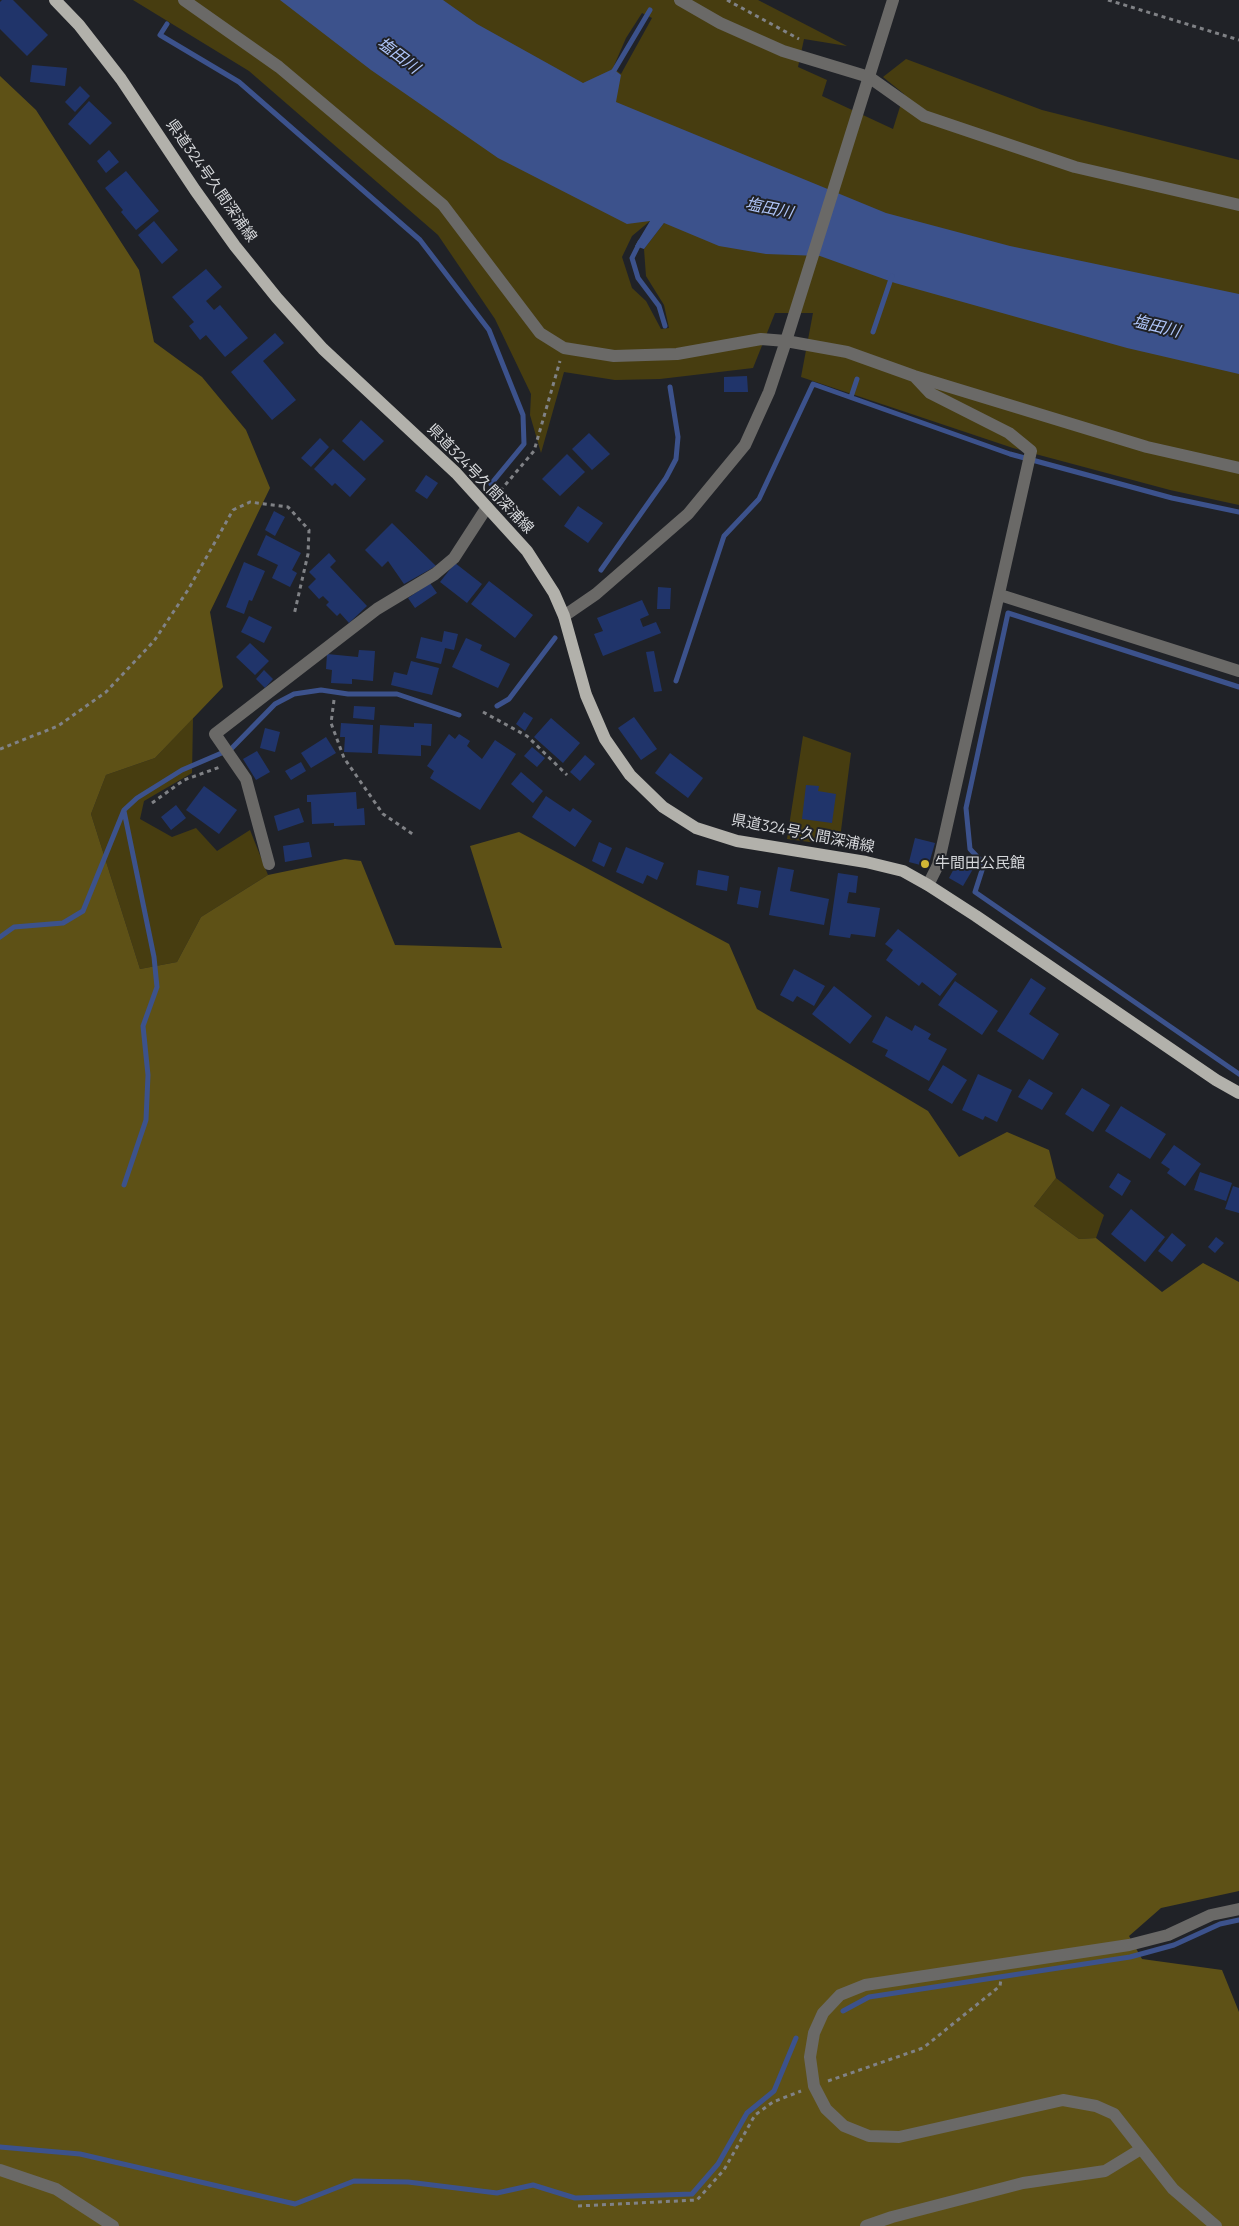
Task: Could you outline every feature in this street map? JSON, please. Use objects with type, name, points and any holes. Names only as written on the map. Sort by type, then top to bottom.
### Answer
[{"type":"main road","name":"県道324号久間深浦線","points":[[55,0],[80,25],[121,79],[234,246],[277,298],[323,349],[456,473],[527,551],[554,593],[564,616],[586,696],[605,739],[630,775],[663,807],[696,828],[737,841],[866,862],[903,872],[928,885],[1216,1080],[1239,1093]]},
{"type":"street","points":[[184,0],[279,66],[443,205],[540,333],[564,348],[614,356],[677,354],[761,340],[786,341],[847,352],[914,376],[1147,447],[1239,468]]},
{"type":"street","points":[[680,0],[720,23],[783,51],[869,78],[924,116],[1075,167],[1239,205]]},
{"type":"street","points":[[564,616],[596,594],[688,514],[745,445],[769,392],[786,341],[893,0]]},
{"type":"street","points":[[914,376],[930,393],[1009,432],[1031,451],[938,864],[928,885]]},
{"type":"street","points":[[269,864],[246,779],[216,734],[377,609],[435,574],[454,558],[488,506]]},
{"type":"street","points":[[1000,595],[1239,671]]},
{"type":"street","points":[[1216,2226],[1173,2188],[1114,2114],[1096,2106],[1063,2100],[899,2137],[869,2136],[844,2126],[826,2109],[814,2086],[810,2057],[814,2032],[823,2013],[840,1995],[865,1985],[1129,1944],[1168,1934],[1211,1914],[1239,1909]]},
{"type":"street","points":[[866,2226],[892,2216],[1023,2183],[1105,2170],[1142,2149]]},
{"type":"street","points":[[0,2170],[56,2189],[113,2226]]},
{"type":"path","points":[[727,0],[796,37],[803,44]]},
{"type":"path","points":[[1108,0],[1239,40]]},
{"type":"path","points":[[488,506],[534,451],[564,348]]},
{"type":"path","points":[[0,750],[58,726],[106,692],[154,641],[188,590],[234,510],[250,502],[288,507],[309,530],[308,554],[294,615]]},
{"type":"path","points":[[334,700],[331,722],[344,758],[383,814],[414,835]]},
{"type":"path","points":[[484,712],[527,736],[567,775]]},
{"type":"path","points":[[152,803],[184,780],[234,760]]},
{"type":"path","points":[[578,2206],[697,2200],[724,2170],[755,2116],[773,2102],[923,2048],[1000,1986]]},
{"type":"shaded area","points":[[133,0],[292,0],[650,221],[632,236],[622,257],[632,288],[646,301],[661,329],[669,328],[664,305],[646,276],[644,249],[664,223],[662,210],[1239,355],[1239,505],[1170,490],[1013,448],[801,377],[813,313],[775,313],[753,368],[660,379],[615,380],[564,372],[541,453],[530,415],[531,394],[495,319],[438,235],[249,71]]},
{"type":"shaded area","points":[[364,0],[758,0],[847,46],[804,39],[798,67],[827,80],[822,96],[893,129],[904,94],[883,77],[906,59],[1042,110],[1239,160],[1239,327],[840,217]],"holes":[[[642,13],[652,18],[621,74],[613,68],[626,38]]]},
{"type":"shaded area","points":[[0,76],[36,110],[139,270],[154,342],[202,377],[246,430],[270,488],[210,612],[223,687],[155,758],[106,775],[91,814],[140,969],[177,962],[201,917],[268,875],[345,859],[361,861],[395,945],[502,948],[470,846],[519,832],[729,944],[757,1009],[928,1111],[959,1157],[1007,1132],[1049,1150],[1056,1178],[1034,1206],[1079,1239],[1096,1238],[1162,1292],[1203,1263],[1239,1282],[1239,1891],[1161,1908],[1129,1936],[1142,1959],[1222,1970],[1239,2012],[1239,2226],[0,2226]]},
{"type":"shaded area","points":[[193,718],[192,773],[144,801],[140,819],[172,837],[196,828],[217,851],[250,830],[268,875],[201,917],[177,962],[140,969],[91,814],[106,775],[155,758]]},
{"type":"shaded area","points":[[803,736],[851,753],[839,846],[787,839]]},
{"type":"shaded area","points":[[1056,1178],[1104,1215],[1096,1238],[1079,1239],[1034,1206]]},
{"type":"water","name":"塩田川","points":[[280,0],[443,0],[477,24],[583,83],[613,69],[621,75],[616,102],[886,213],[1010,246],[1239,294],[1239,374],[1127,348],[895,283],[820,256],[766,254],[719,246],[664,223],[644,249],[635,246],[650,221],[627,224],[498,158],[371,70]]},
{"type":"building","points":[[2,0],[13,0],[48,35],[27,56],[0,29],[0,2]]},
{"type":"building","points":[[32,65],[67,68],[65,86],[30,82]]},
{"type":"building","points":[[80,86],[90,96],[75,112],[65,102]]},
{"type":"building","points":[[89,101],[112,123],[90,145],[68,124]]},
{"type":"building","points":[[109,150],[119,162],[106,173],[97,161]]},
{"type":"building","points":[[126,171],[159,211],[136,230],[105,188]]},
{"type":"building","points":[[154,221],[178,250],[162,264],[138,235]]},
{"type":"building","points":[[206,269],[222,287],[206,301],[214,310],[220,305],[248,338],[225,357],[206,335],[200,340],[189,326],[194,322],[172,297]]},
{"type":"building","points":[[275,333],[284,343],[263,361],[296,400],[272,420],[231,372]]},
{"type":"building","points":[[747,376],[748,392],[724,392],[724,377]]},
{"type":"building","points":[[361,420],[384,441],[364,461],[342,441]]},
{"type":"building","points":[[589,433],[610,454],[592,470],[572,449]]},
{"type":"building","points":[[320,438],[329,447],[311,467],[301,458]]},
{"type":"building","points":[[333,449],[366,479],[350,497],[335,483],[332,486],[314,469]]},
{"type":"building","points":[[567,454],[585,472],[560,496],[542,479]]},
{"type":"building","points":[[426,475],[438,483],[427,499],[415,491]]},
{"type":"building","points":[[578,506],[603,523],[588,543],[564,526]]},
{"type":"building","points":[[274,511],[285,517],[275,536],[265,530]]},
{"type":"building","points":[[392,523],[436,566],[404,584],[388,561],[382,567],[365,550]]},
{"type":"building","points":[[266,535],[301,553],[292,570],[297,573],[290,587],[272,578],[278,565],[257,555]]},
{"type":"building","points":[[329,553],[336,561],[330,567],[367,606],[349,623],[340,613],[337,616],[326,605],[329,602],[323,596],[319,599],[308,587],[316,579],[309,572]]},
{"type":"building","points":[[244,562],[265,571],[252,601],[249,600],[244,614],[226,607]]},
{"type":"building","points":[[455,563],[482,584],[467,603],[440,582]]},
{"type":"building","points":[[489,581],[533,615],[515,638],[471,604]]},
{"type":"building","points":[[430,583],[437,593],[415,608],[408,598]]},
{"type":"building","points":[[658,587],[671,588],[670,609],[657,609]]},
{"type":"building","points":[[642,600],[649,615],[640,619],[643,627],[656,622],[661,633],[603,656],[594,634],[603,631],[597,618]]},
{"type":"building","points":[[249,616],[272,627],[264,643],[241,632]]},
{"type":"building","points":[[444,631],[458,634],[454,650],[445,648],[441,664],[416,658],[421,637],[442,642]]},
{"type":"building","points":[[466,638],[482,645],[480,650],[510,664],[498,688],[452,667]]},
{"type":"building","points":[[250,643],[269,661],[255,675],[236,657]]},
{"type":"building","points":[[359,650],[375,651],[373,681],[352,679],[352,684],[331,683],[332,670],[326,669],[327,654],[358,657]]},
{"type":"building","points":[[654,651],[662,691],[654,692],[646,652]]},
{"type":"building","points":[[411,661],[439,668],[432,695],[391,685],[394,672],[407,675]]},
{"type":"building","points":[[264,670],[273,679],[265,688],[256,679]]},
{"type":"building","points":[[354,706],[375,707],[374,720],[353,718]]},
{"type":"building","points":[[524,712],[533,718],[525,731],[516,724]]},
{"type":"building","points":[[634,717],[657,749],[641,760],[618,728]]},
{"type":"building","points":[[551,718],[580,743],[563,763],[534,737]]},
{"type":"building","points":[[341,723],[373,725],[372,753],[344,752],[345,737],[340,737]]},
{"type":"building","points":[[414,723],[432,724],[431,746],[421,745],[421,756],[378,754],[380,725],[414,727]]},
{"type":"building","points":[[265,728],[280,732],[275,752],[260,748]]},
{"type":"building","points":[[449,734],[455,739],[459,734],[470,741],[467,746],[482,759],[495,740],[516,754],[480,810],[430,778],[434,771],[427,766]]},
{"type":"building","points":[[326,737],[336,753],[311,768],[301,753]]},
{"type":"building","points":[[532,747],[545,758],[537,767],[524,756]]},
{"type":"building","points":[[257,751],[270,772],[256,780],[243,759]]},
{"type":"building","points":[[670,753],[703,778],[688,798],[655,773]]},
{"type":"building","points":[[585,755],[595,764],[580,781],[570,772]]},
{"type":"building","points":[[301,762],[306,771],[291,780],[285,771]]},
{"type":"building","points":[[521,772],[543,791],[533,803],[511,784]]},
{"type":"building","points":[[806,785],[819,786],[818,791],[836,794],[832,823],[802,819]]},
{"type":"building","points":[[204,786],[237,810],[219,834],[186,810]]},
{"type":"building","points":[[356,792],[357,809],[364,808],[365,825],[334,826],[334,823],[312,824],[311,802],[307,802],[307,795]]},
{"type":"building","points":[[546,796],[570,812],[573,808],[592,821],[575,847],[532,817]]},
{"type":"building","points":[[176,805],[186,818],[171,830],[161,817]]},
{"type":"building","points":[[299,808],[304,822],[278,831],[274,816]]},
{"type":"building","points":[[915,838],[935,843],[928,867],[909,862]]},
{"type":"building","points":[[309,842],[312,857],[285,862],[283,846]]},
{"type":"building","points":[[599,842],[612,848],[604,867],[592,861]]},
{"type":"building","points":[[626,847],[664,863],[657,880],[647,875],[643,884],[616,872]]},
{"type":"building","points":[[958,861],[973,869],[963,886],[949,878]]},
{"type":"building","points":[[778,867],[794,870],[790,891],[829,899],[824,925],[769,915]]},
{"type":"building","points":[[698,870],[729,876],[727,891],[696,885]]},
{"type":"building","points":[[838,873],[858,876],[856,893],[849,892],[847,903],[880,908],[875,937],[851,934],[850,938],[829,935]]},
{"type":"building","points":[[740,887],[761,891],[758,908],[737,904]]},
{"type":"building","points":[[898,929],[957,974],[940,996],[922,982],[919,986],[886,960],[893,950],[885,944]]},
{"type":"building","points":[[794,969],[825,986],[814,1006],[797,996],[793,1002],[780,995]]},
{"type":"building","points":[[1031,978],[1046,988],[1029,1014],[1059,1034],[1043,1060],[997,1031]]},
{"type":"building","points":[[955,981],[998,1011],[982,1035],[938,1005]]},
{"type":"building","points":[[834,986],[872,1016],[850,1044],[812,1014]]},
{"type":"building","points":[[886,1016],[912,1031],[915,1025],[931,1034],[928,1039],[947,1049],[929,1081],[885,1056],[888,1050],[872,1042]]},
{"type":"building","points":[[943,1065],[967,1080],[952,1104],[928,1090]]},
{"type":"building","points":[[978,1074],[1012,1090],[997,1122],[985,1116],[983,1120],[962,1110]]},
{"type":"building","points":[[1029,1079],[1053,1093],[1042,1110],[1018,1097]]},
{"type":"building","points":[[1082,1088],[1110,1105],[1093,1132],[1065,1114]]},
{"type":"building","points":[[1121,1106],[1166,1134],[1150,1159],[1105,1131]]},
{"type":"building","points":[[1174,1145],[1201,1164],[1185,1186],[1167,1173],[1170,1169],[1161,1163]]},
{"type":"building","points":[[1200,1172],[1232,1183],[1226,1201],[1194,1190]]},
{"type":"building","points":[[1118,1173],[1131,1181],[1122,1196],[1109,1187]]},
{"type":"building","points":[[1233,1186],[1239,1188],[1239,1213],[1225,1209]]},
{"type":"building","points":[[1131,1209],[1165,1237],[1145,1262],[1111,1234]]},
{"type":"building","points":[[1172,1233],[1186,1245],[1172,1262],[1158,1251]]},
{"type":"building","points":[[1216,1237],[1224,1243],[1215,1253],[1208,1247]]},
{"type":"waterway","points":[[612,74],[650,10]]},
{"type":"waterway","points":[[167,24],[160,35],[239,82],[420,240],[489,330],[523,415],[524,444],[491,484]]},
{"type":"waterway","points":[[640,242],[632,258],[638,278],[659,306],[665,326]]},
{"type":"waterway","points":[[873,332],[892,276]]},
{"type":"waterway","points":[[851,397],[857,379]]},
{"type":"waterway","points":[[676,681],[724,536],[759,499],[813,384],[1010,454],[1172,498],[1239,512]]},
{"type":"waterway","points":[[601,570],[666,478],[676,459],[678,437],[670,387]]},
{"type":"waterway","points":[[1239,687],[1008,613],[966,808],[970,849],[984,864],[975,892],[1239,1074]]},
{"type":"waterway","points":[[497,706],[509,699],[555,638]]},
{"type":"waterway","points":[[0,937],[14,927],[63,923],[83,911],[124,810],[137,798],[182,770],[231,749],[275,704],[294,694],[321,690],[348,694],[397,694],[459,715]]},
{"type":"waterway","points":[[124,811],[154,957],[157,987],[143,1026],[148,1075],[146,1120],[124,1185]]},
{"type":"waterway","points":[[843,2011],[869,1997],[1130,1957],[1174,1945],[1220,1924],[1239,1920]]},
{"type":"waterway","points":[[0,2147],[80,2154],[295,2204],[354,2181],[408,2182],[497,2193],[533,2185],[575,2198],[692,2194],[718,2164],[747,2113],[774,2091],[796,2038]]},
{"type":"place","name":"牛間田公民館","points":[[925,864]]}]
